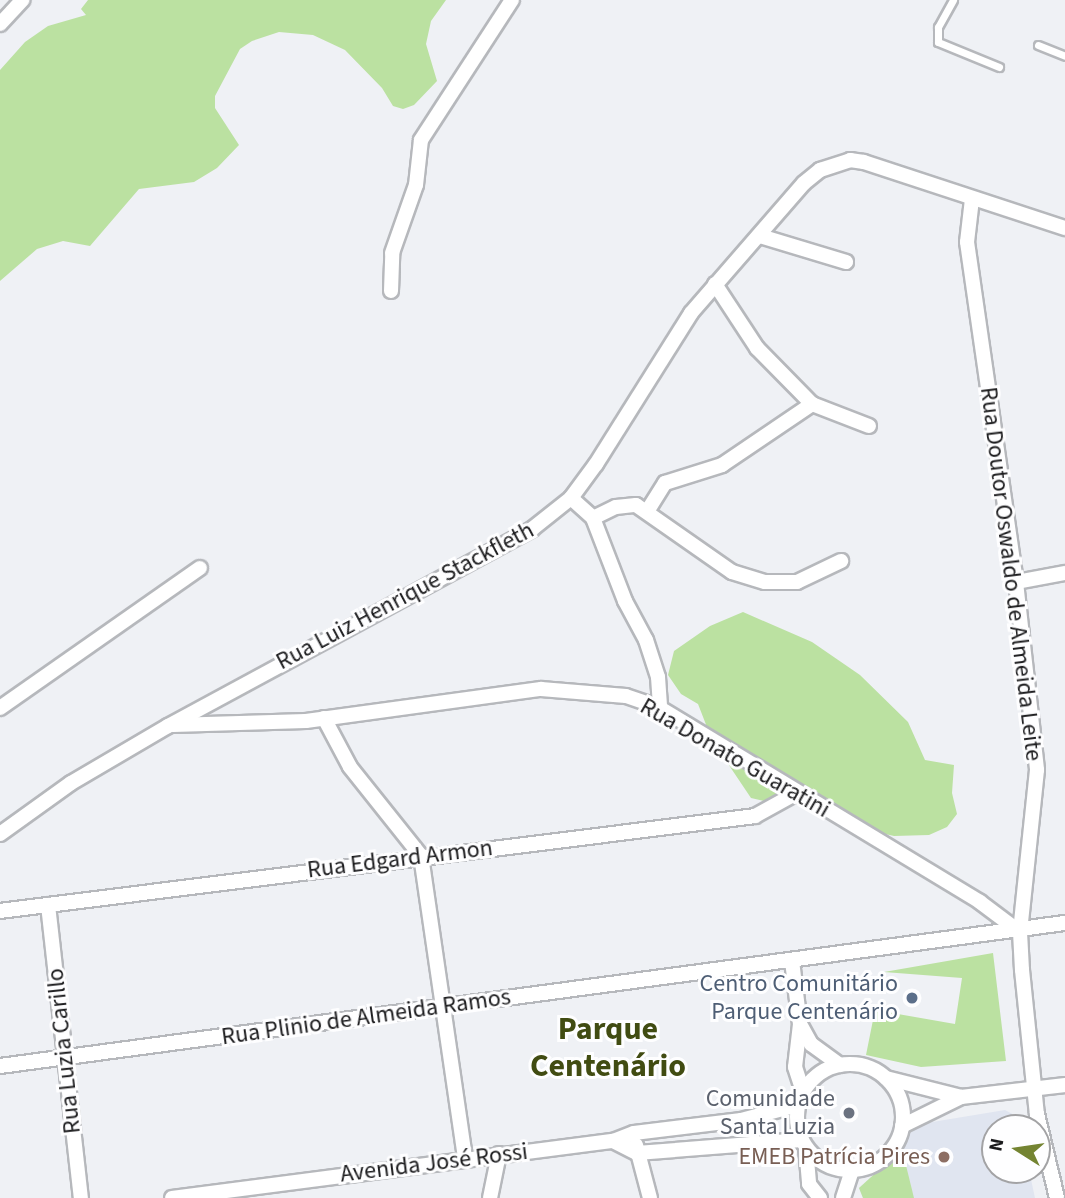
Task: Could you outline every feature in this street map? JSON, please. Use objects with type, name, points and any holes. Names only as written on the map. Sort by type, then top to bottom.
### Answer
[{"type":"street","points":[[0,24],[22,0]]},
{"type":"street","points":[[391,291],[392,253],[416,185],[421,140],[512,0]]},
{"type":"street","name":"Rua Luiz Henrique Stackfleth","points":[[0,834],[71,783],[321,640],[468,567],[532,529],[571,498],[671,342],[715,284],[760,236],[803,183],[820,170],[850,160],[972,199]]},
{"type":"street","points":[[972,199],[1065,228]]},
{"type":"street","name":"Rua Doutor Oswaldo de Almeida Leite","points":[[972,199],[967,242],[1016,582],[1037,770],[1020,932],[1034,1089],[1057,1198]]},
{"type":"street","points":[[760,236],[846,262]]},
{"type":"street","points":[[715,284],[757,348],[812,404],[869,426]]},
{"type":"street","points":[[648,510],[672,479],[722,465],[812,404]]},
{"type":"street","points":[[571,498],[593,518],[625,601],[646,640],[658,677],[660,708]]},
{"type":"street","points":[[593,518],[626,505],[648,510],[732,572],[765,582],[797,582],[841,561]]},
{"type":"street","points":[[0,708],[200,569]]},
{"type":"street","points":[[1016,582],[1065,573]]},
{"type":"street","name":"Rua Donato Guaratini","points":[[168,726],[324,718],[541,689],[626,695],[660,708],[795,794],[980,902],[1020,932]]},
{"type":"street","points":[[324,718],[350,767],[421,856],[465,1157]]},
{"type":"street","name":"Rua Edgard Armon","points":[[0,911],[755,816],[795,794]]},
{"type":"street","name":"Rua Luzia Carillo","points":[[48,905],[81,1198]]},
{"type":"street","name":"Rua Plinio de Almeida Ramos","points":[[0,1066],[1020,932],[1065,923]]},
{"type":"street","points":[[792,961],[800,1024],[795,1067],[801,1098],[803,1144],[809,1184],[820,1198]]},
{"type":"street","points":[[800,1024],[811,1044],[840,1065]]},
{"type":"street","points":[[801,1098],[819,1074],[840,1065],[864,1066],[886,1078],[961,1097]]},
{"type":"street","points":[[613,1141],[637,1153],[803,1144],[834,1169],[852,1171],[885,1157],[902,1126],[902,1108],[886,1078]]},
{"type":"street","points":[[902,1126],[961,1097],[1065,1085]]},
{"type":"street","name":"Avenida José Rossi","points":[[172,1198],[465,1157],[613,1141],[634,1133],[741,1120],[801,1098]]},
{"type":"street","points":[[634,1133],[650,1198]]},
{"type":"street","points":[[490,1198],[499,1154]]},
{"type":"street","points":[[842,1198],[852,1171]]},
{"type":"lane","points":[[953,0],[938,27],[938,42],[999,66]]},
{"type":"lane","points":[[1038,46],[1065,56]]},
{"type":"shaded area","name":"EMEB Patrícia Pires","points":[[1005,1110],[1012,1114],[981,1114],[981,1184],[1032,1184],[1035,1198],[863,1198],[859,1188],[902,1149],[914,1125]]},
{"type":"green space","points":[[88,0],[446,0],[431,21],[426,44],[437,81],[414,105],[403,109],[393,106],[382,88],[345,50],[313,35],[279,32],[252,41],[240,49],[215,96],[215,108],[239,145],[217,168],[194,182],[139,189],[90,246],[63,241],[37,249],[0,281],[0,70],[25,42],[48,26],[86,15],[81,9]]},
{"type":"green space","points":[[743,612],[812,642],[860,675],[908,722],[925,760],[954,765],[952,793],[957,814],[947,827],[929,835],[894,836],[859,828],[793,794],[764,801],[751,798],[712,740],[698,704],[681,694],[668,675],[674,651],[710,626]]},
{"type":"green space","points":[[993,953],[1006,1061],[921,1067],[866,1055],[875,1010],[955,1024],[962,978],[884,972]]},
{"type":"green space","points":[[902,1149],[914,1198],[863,1198],[859,1188]]},
{"type":"place","name":"Centro Comunitário Parque Centenário","points":[[912,998]]},
{"type":"place","name":"Comunidade Santa Luzia","points":[[849,1113]]},
{"type":"place","name":"EMEB Patrícia Pires","points":[[944,1157]]},
{"type":"district","name":"Parque Centenário","points":[[608,1048]]}]
